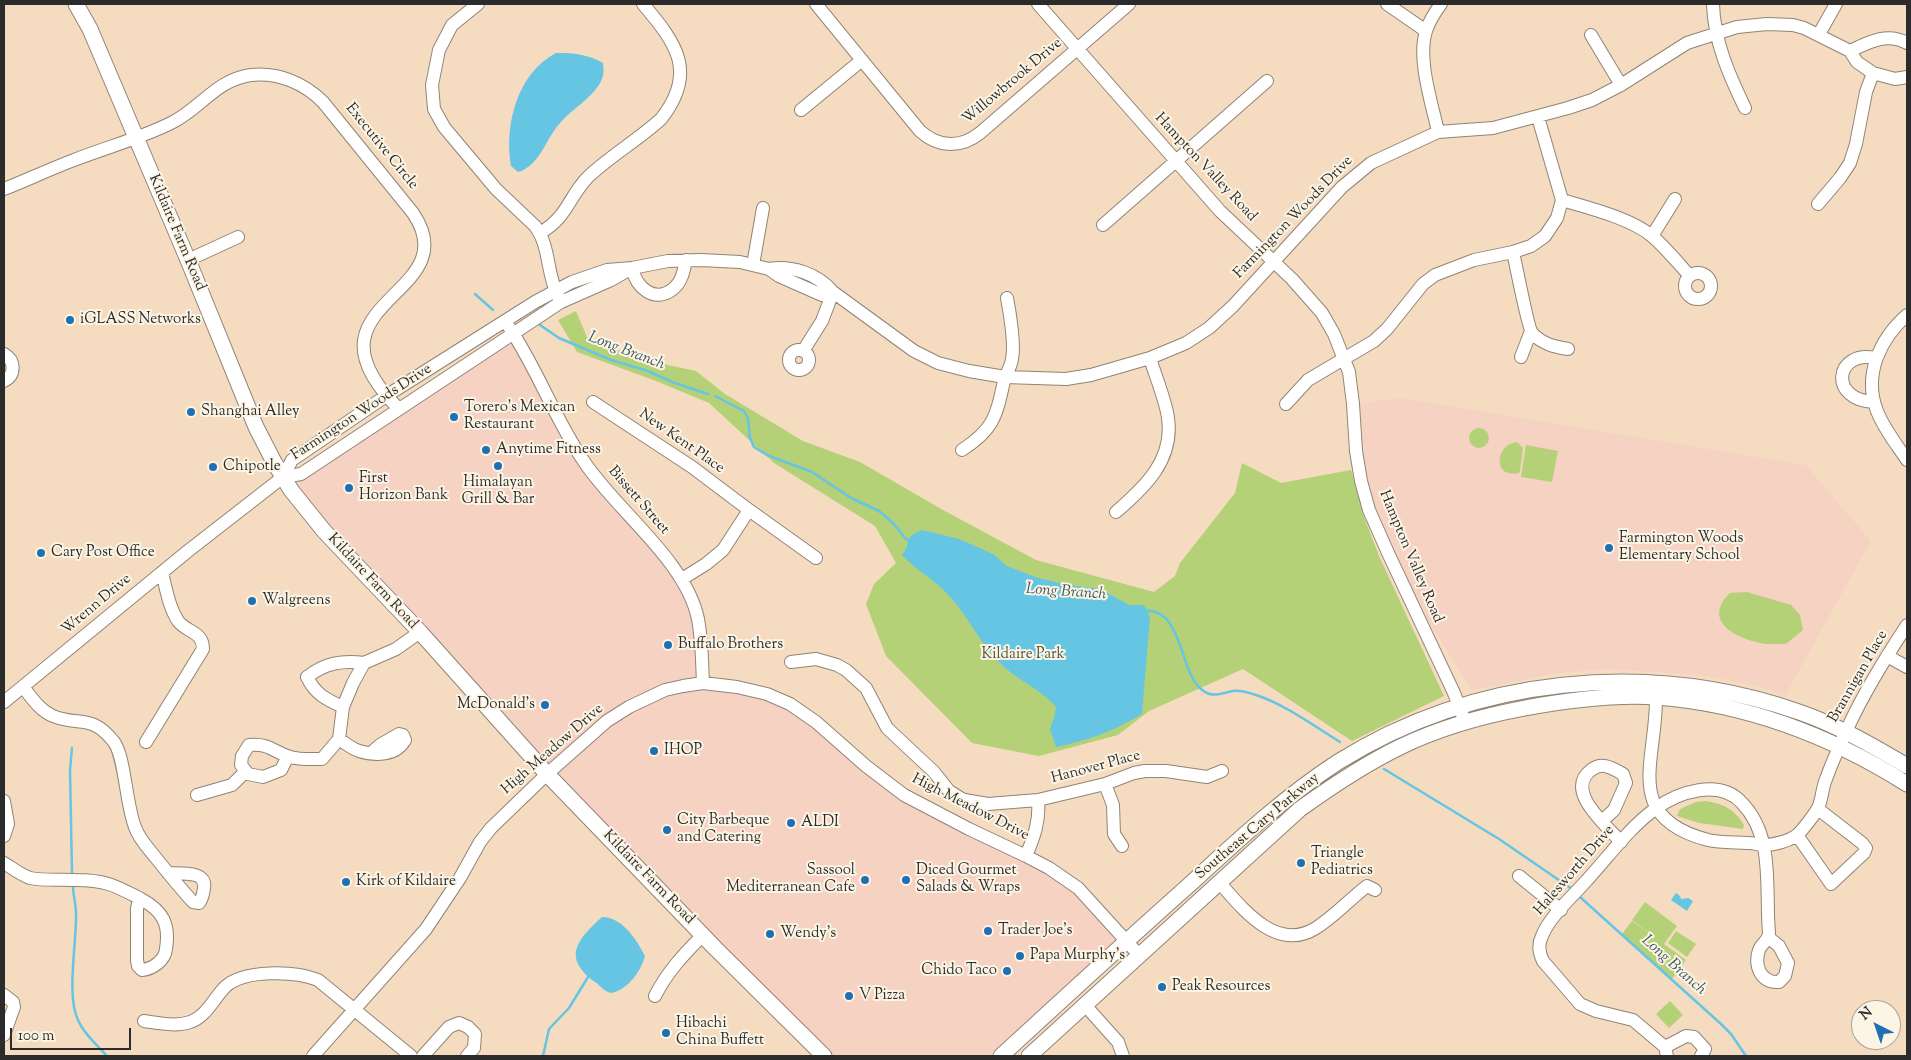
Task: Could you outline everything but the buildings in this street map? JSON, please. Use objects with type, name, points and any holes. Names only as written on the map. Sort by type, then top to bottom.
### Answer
[{"type":"main road","name":"Kildaire Farm Road","points":[[76,4],[90,29],[188,260],[256,427],[283,478],[324,531],[420,632],[547,774],[760,994],[824,1056]]},
{"type":"main road","name":"Southeast Cary Parkway","points":[[1001,1056],[1253,828],[1316,778],[1386,736],[1411,724],[1459,707],[1557,686],[1600,682],[1656,683],[1714,690],[1749,697],[1801,712],[1907,784]]},
{"type":"main road","name":"Southeast Cary Parkway","points":[[1029,1056],[1300,809],[1330,788],[1398,748],[1465,722],[1509,711],[1558,702],[1602,698],[1656,697],[1745,713],[1842,739],[1907,766]]},
{"type":"street","points":[[478,4],[452,25],[441,45],[435,64],[432,86],[434,109],[444,127],[496,189],[540,233],[544,240],[555,291],[561,302]]},
{"type":"street","points":[[540,233],[549,228],[564,212],[590,175],[661,119],[670,108],[677,93],[680,79],[676,49],[670,37],[643,4]]},
{"type":"street","name":"Willowbrook Drive","points":[[816,4],[920,131],[939,143],[954,144],[972,140],[1129,4]]},
{"type":"street","name":"Hampton Valley Road","points":[[1038,4],[1225,217],[1306,293],[1322,313],[1349,372],[1356,451],[1361,481],[1369,510],[1465,722]]},
{"type":"street","points":[[1386,4],[1426,30]]},
{"type":"street","points":[[1438,132],[1426,76],[1424,42],[1426,30],[1441,4]]},
{"type":"street","points":[[1713,4],[1717,32],[1727,72],[1745,108]]},
{"type":"street","points":[[1818,34],[1836,4]]},
{"type":"street","name":"Farmington Woods Drive","points":[[283,478],[292,460],[386,396],[555,291],[588,276],[607,270],[686,260],[723,261],[769,269],[782,267],[818,279],[914,351],[929,359],[969,371],[1005,378],[1066,379],[1104,372],[1150,358],[1186,342],[1209,328],[1227,312],[1342,187],[1361,170],[1385,156],[1438,132],[1493,128],[1538,117],[1592,100],[1621,85],[1674,49],[1717,32],[1754,24],[1774,24],[1804,28],[1850,51],[1857,62],[1873,73],[1895,79],[1907,77]]},
{"type":"street","points":[[1592,35],[1621,85]]},
{"type":"street","points":[[1850,51],[1884,38],[1898,39],[1907,43]]},
{"type":"street","points":[[801,110],[862,60]]},
{"type":"street","points":[[1818,204],[1850,163],[1856,144],[1866,92],[1873,73]]},
{"type":"street","name":"Executive Circle","points":[[4,190],[73,160],[136,138],[174,121],[212,91],[243,76],[264,75],[284,78],[307,88],[315,95],[413,213],[423,231],[424,251],[417,271],[374,316],[366,332],[363,344],[364,359],[376,383],[399,409]]},
{"type":"street","points":[[1103,225],[1267,81]]},
{"type":"street","points":[[1286,404],[1308,380],[1374,341],[1387,329],[1423,284],[1435,275],[1474,260],[1513,252],[1531,246],[1545,236],[1557,218],[1562,200],[1538,117]]},
{"type":"street","points":[[1652,236],[1675,199]]},
{"type":"street","points":[[1562,200],[1602,211],[1652,236],[1690,276]]},
{"type":"street","points":[[752,265],[762,208]]},
{"type":"street","points":[[188,260],[238,237]]},
{"type":"street","points":[[1513,252],[1531,332],[1521,358]]},
{"type":"street","points":[[632,268],[634,276],[643,290],[652,294],[662,294],[673,290],[679,282],[686,260]]},
{"type":"street","name":"Farmington Woods Drive","points":[[283,478],[301,474],[561,302],[611,280],[632,268]]},
{"type":"street","points":[[804,351],[822,321],[833,292]]},
{"type":"street","points":[[962,450],[980,439],[993,421],[1000,406],[1005,378],[1012,359],[1010,315],[1007,298]]},
{"type":"street","points":[[1907,315],[1888,336],[1875,358],[1873,391],[1874,402],[1883,423],[1907,460]]},
{"type":"street","name":"Bissett Street","points":[[506,321],[528,357],[571,442],[585,464],[671,563],[682,579],[698,617],[702,649],[703,683]]},
{"type":"street","points":[[1531,332],[1541,341],[1568,349]]},
{"type":"street","points":[[4,354],[12,362],[13,369],[11,375],[4,381]]},
{"type":"street","points":[[1874,402],[1858,399],[1850,394],[1844,389],[1841,378],[1845,368],[1855,359],[1863,356],[1875,358]]},
{"type":"street","points":[[1116,512],[1151,480],[1161,462],[1168,439],[1168,418],[1150,358]]},
{"type":"street","name":"New Kent Place","points":[[593,402],[692,467],[816,558]]},
{"type":"street","name":"Wrenn Drive","points":[[4,702],[162,572],[283,478]]},
{"type":"street","points":[[682,579],[706,564],[723,550],[749,510]]},
{"type":"street","points":[[146,742],[203,649],[203,642],[200,637],[180,623],[171,608],[162,572]]},
{"type":"street","name":"Brannigan Place","points":[[1818,809],[1823,786],[1842,739],[1887,656],[1907,625]]},
{"type":"street","points":[[343,707],[321,697],[312,687],[307,677],[330,664],[347,660],[364,663],[396,649],[420,632]]},
{"type":"street","points":[[1887,656],[1907,667]]},
{"type":"street","name":"Hanover Place","points":[[791,662],[816,659],[838,664],[854,676],[866,688],[887,728],[934,772],[950,791],[962,799],[988,804],[1038,800],[1105,784],[1145,771],[1166,771],[1207,777],[1222,771]]},
{"type":"street","points":[[288,756],[281,770],[263,777],[248,774],[241,765],[242,756],[249,745],[260,744],[300,759],[322,759],[339,739],[343,707],[364,663]]},
{"type":"street","name":"High Meadow Drive","points":[[313,1056],[426,928],[460,878],[480,842],[491,828],[547,774],[589,735],[629,707],[665,690],[703,683],[751,689],[790,704],[816,722],[866,766],[904,795],[1026,856],[1078,888],[1139,955]]},
{"type":"street","points":[[23,687],[46,713],[62,719],[90,722],[100,727],[109,736],[119,752],[135,826],[140,838],[168,873]]},
{"type":"street","points":[[1656,697],[1655,732],[1648,772],[1649,786],[1656,808],[1671,824],[1692,836],[1715,842],[1764,845],[1784,841],[1797,835],[1818,809],[1866,848],[1864,853],[1831,884],[1797,835]]},
{"type":"street","points":[[339,739],[358,751],[371,753]]},
{"type":"street","points":[[197,795],[232,785],[246,771]]},
{"type":"street","points":[[1105,784],[1112,805],[1114,834],[1122,846]]},
{"type":"street","name":"Halesworth Drive","points":[[1702,1056],[1705,1049],[1694,1037],[1686,1036],[1666,1052],[1633,1020],[1596,1011],[1580,1004],[1543,961],[1540,953],[1540,942],[1547,926],[1621,842],[1656,808],[1678,797],[1706,789],[1719,790],[1741,801],[1758,825],[1764,845],[1769,938]]},
{"type":"street","name":"Hanover Place","points":[[1026,856],[1039,820],[1038,800]]},
{"type":"street","points":[[4,801],[8,824],[4,836]]},
{"type":"street","points":[[1602,821],[1621,842]]},
{"type":"street","points":[[4,863],[31,878],[106,883],[123,888],[139,898],[158,910],[165,923],[166,952],[163,958],[147,970],[142,970],[138,966],[137,960],[137,908],[139,898]]},
{"type":"street","points":[[1519,876],[1561,910]]},
{"type":"street","points":[[1219,882],[1259,924],[1282,933],[1298,934],[1316,928],[1367,886],[1375,890]]},
{"type":"street","points":[[655,996],[663,980],[703,935]]},
{"type":"street","points":[[144,1021],[176,1024],[192,1022],[202,1014],[231,982],[246,976],[293,974],[309,976],[318,980],[411,1056]]},
{"type":"street","points":[[4,995],[13,1002],[14,1007],[4,1035]]},
{"type":"street","points":[[1084,1004],[1118,1042],[1123,1056]]},
{"type":"street","points":[[423,1056],[449,1028],[459,1023],[468,1027],[475,1034],[474,1048],[467,1056]]},
{"type":"shaded area","points":[[509,341],[530,373],[551,416],[671,563],[698,617],[703,683],[781,699],[866,766],[1078,888],[1127,941],[1001,1056],[826,1056],[715,948],[291,490],[307,472]]},
{"type":"shaded area","points":[[1401,398],[1806,465],[1871,541],[1785,696],[1754,685],[1707,676],[1610,669],[1558,673],[1472,690],[1394,567],[1369,510],[1353,404]]},
{"type":"green space","name":"Kildaire Park","points":[[576,311],[587,337],[640,359],[696,371],[725,394],[803,441],[860,462],[943,510],[1036,560],[1154,592],[1175,576],[1180,563],[1235,493],[1242,463],[1281,483],[1351,470],[1363,514],[1379,556],[1444,696],[1352,741],[1243,669],[1149,711],[1118,735],[1039,756],[972,743],[886,656],[866,604],[874,584],[896,563],[875,526],[774,463],[709,403],[577,352],[558,320]]},
{"type":"green space","points":[[1479,428],[1486,431],[1489,438],[1486,445],[1479,448],[1472,445],[1469,438],[1472,431]]},
{"type":"green space","points":[[1517,442],[1523,448],[1519,473],[1504,471],[1501,466],[1501,454],[1510,444]]},
{"type":"green space","points":[[1526,445],[1558,451],[1552,482],[1521,477]]},
{"type":"green space","points":[[1747,592],[1791,605],[1800,615],[1803,630],[1786,644],[1755,642],[1735,634],[1721,621],[1719,613],[1722,603],[1730,593]]},
{"type":"green space","points":[[1706,801],[1718,804],[1732,811],[1744,825],[1743,829],[1699,823],[1677,816],[1680,809],[1696,802]]},
{"type":"green space","points":[[1645,902],[1677,926],[1664,944],[1686,960],[1672,979],[1622,934],[1632,921],[1650,934],[1632,920]]},
{"type":"green space","points":[[1676,931],[1696,944],[1687,957],[1668,943]]},
{"type":"green space","points":[[1670,1001],[1683,1015],[1669,1028],[1656,1014]]},
{"type":"water","points":[[556,53],[580,55],[603,63],[602,79],[590,95],[555,129],[532,164],[518,172],[511,166],[509,150],[512,118],[516,102],[532,73]]},
{"type":"water","points":[[922,530],[959,539],[993,554],[1007,566],[1035,577],[1067,585],[1100,589],[1129,605],[1144,605],[1150,617],[1142,714],[1101,734],[1079,742],[1056,747],[1050,729],[1056,707],[1043,694],[999,662],[951,598],[940,586],[902,555],[911,536]]},
{"type":"water","points":[[1676,893],[1681,899],[1688,898],[1693,901],[1687,911],[1671,900]]},
{"type":"water","points":[[602,917],[616,921],[628,930],[645,956],[633,979],[623,988],[611,993],[604,990],[585,973],[578,964],[576,956],[580,941]]},
{"type":"waterway","name":"Long Branch","points":[[475,294],[493,310]]},
{"type":"waterway","name":"Long Branch","points":[[540,325],[559,338],[611,360],[648,371],[672,382],[708,394]]},
{"type":"waterway","name":"Long Branch","points":[[715,396],[744,411],[748,419],[750,438],[754,447],[767,455],[812,472],[851,498],[879,511],[910,541]]},
{"type":"waterway","name":"Long Branch","points":[[1144,611],[1157,612],[1166,619],[1179,642],[1188,669],[1194,680],[1205,692],[1213,695],[1239,691],[1267,699],[1289,710],[1340,742]]},
{"type":"waterway","points":[[72,748],[70,770],[72,873]]},
{"type":"waterway","name":"Long Branch","points":[[1384,769],[1499,839],[1572,889]]},
{"type":"waterway","points":[[73,886],[76,913],[72,983],[75,1010],[84,1030],[107,1056]]},
{"type":"waterway","name":"Long Branch","points":[[1580,897],[1721,1024],[1731,1034],[1746,1056]]},
{"type":"waterway","points":[[543,1056],[549,1029],[569,1008],[588,977]]},
{"type":"place","name":"iGLASS Networks","points":[[70,320]]},
{"type":"place","name":"Shanghai Alley","points":[[191,412]]},
{"type":"place","name":"Torero's Mexican Restaurant","points":[[454,417]]},
{"type":"place","name":"Anytime Fitness","points":[[486,450]]},
{"type":"place","name":"Himalayan Grill & Bar","points":[[498,466]]},
{"type":"place","name":"Chipotle","points":[[213,467]]},
{"type":"place","name":"First Horizon Bank","points":[[349,488]]},
{"type":"place","name":"Farmington Woods Elementary School","points":[[1609,548]]},
{"type":"place","name":"Cary Post Office","points":[[41,553]]},
{"type":"place","name":"Walgreens","points":[[252,601]]},
{"type":"place","name":"Buffalo Brothers","points":[[668,645]]},
{"type":"place","name":"McDonald's","points":[[545,705]]},
{"type":"place","name":"IHOP","points":[[654,751]]},
{"type":"place","name":"ALDI","points":[[791,823]]},
{"type":"place","name":"City Barbeque and Catering","points":[[667,830]]},
{"type":"place","name":"Triangle Pediatrics","points":[[1301,863]]},
{"type":"place","name":"Sassool Mediterranean Cafe","points":[[865,880]]},
{"type":"place","name":"Diced Gourmet Salads & Wraps","points":[[906,880]]},
{"type":"place","name":"Kirk of Kildaire","points":[[346,882]]},
{"type":"place","name":"Trader Joe's","points":[[988,931]]},
{"type":"place","name":"Wendy's","points":[[770,934]]},
{"type":"place","name":"Papa Murphy's","points":[[1020,956]]},
{"type":"place","name":"Chido Taco","points":[[1007,971]]},
{"type":"place","name":"Peak Resources","points":[[1162,987]]},
{"type":"place","name":"V Pizza","points":[[849,996]]},
{"type":"place","name":"Hibachi China Buffett","points":[[666,1033]]}]
